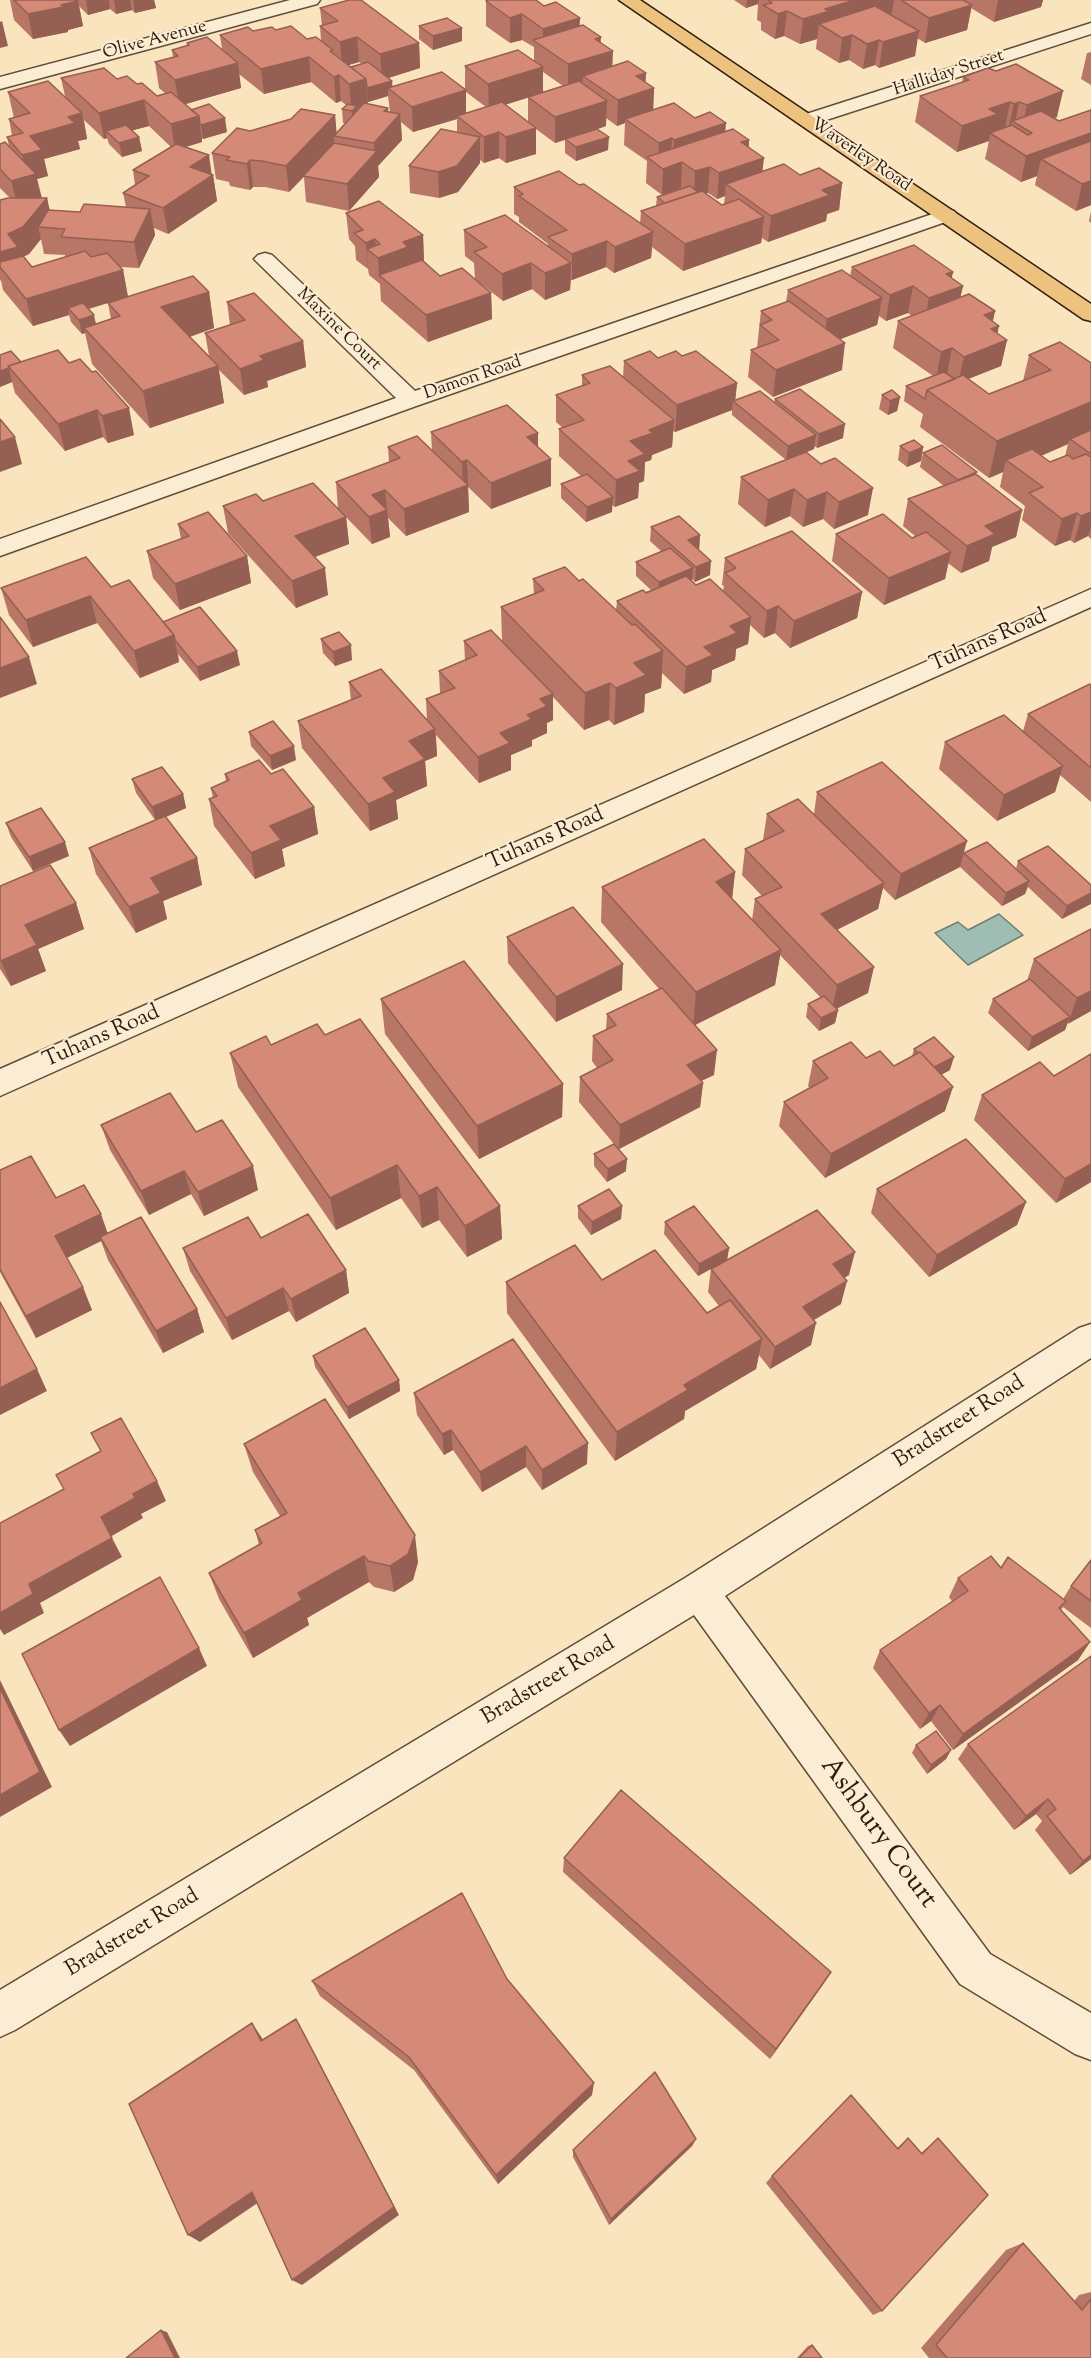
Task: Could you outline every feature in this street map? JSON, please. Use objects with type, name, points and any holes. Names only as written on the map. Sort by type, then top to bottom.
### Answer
[{"type":"main road","name":"Waverley Road","points":[[628,0],[1091,314]]},
{"type":"street","name":"Olive Avenue","points":[[0,83],[311,0]]},
{"type":"street","name":"Halliday Street","points":[[807,120],[1091,28]]},
{"type":"street","name":"Damon Road","points":[[0,548],[411,400],[947,215]]},
{"type":"street","name":"Maxine Court","points":[[265,260],[411,400]]},
{"type":"street","name":"Tuhans Road","points":[[0,1083],[1091,597]]},
{"type":"street","name":"Bradstreet Road","points":[[0,2015],[699,1591],[1091,1339]]},
{"type":"street","name":"Ashbury Court","points":[[699,1591],[975,1969],[1091,2038]]},
{"type":"water","points":[[999,914],[1023,935],[968,965],[935,933],[958,922],[968,930]]},
{"type":"building","points":[[14,0],[78,1],[61,5],[63,7],[28,14]]},
{"type":"building","points":[[349,0],[361,0],[419,43],[380,54],[357,37],[340,42],[320,26],[338,21],[320,8]]},
{"type":"building","points":[[536,0],[544,6],[556,2],[580,18],[543,29],[522,14],[510,18],[486,1]]},
{"type":"building","points":[[768,0],[855,0],[825,9],[830,11],[803,19],[787,11],[778,14],[763,5],[772,3]]},
{"type":"building","points":[[901,0],[963,0],[972,5],[929,18]]},
{"type":"building","points":[[875,6],[919,31],[883,42],[879,40],[867,44],[852,35],[842,38],[819,24]]},
{"type":"building","points":[[447,18],[462,28],[433,36],[419,26]]},
{"type":"building","points":[[583,25],[601,37],[595,39],[613,51],[568,64],[533,40]]},
{"type":"building","points":[[291,26],[307,39],[316,37],[366,79],[349,84],[339,75],[334,77],[309,57],[261,69],[220,35],[248,27],[253,31],[272,27],[276,30]]},
{"type":"building","points":[[207,37],[238,63],[175,80],[155,62],[178,56],[172,50]]},
{"type":"building","points":[[518,50],[543,67],[488,84],[465,66]]},
{"type":"building","points":[[628,61],[646,73],[636,76],[654,88],[618,100],[583,76]]},
{"type":"building","points":[[368,62],[392,81],[367,88],[366,79],[351,67]]},
{"type":"building","points":[[1016,64],[1063,91],[1027,105],[1010,102],[989,109],[998,114],[962,126],[920,96],[969,80],[963,77],[988,68],[996,71]]},
{"type":"building","points":[[104,68],[117,79],[127,76],[137,84],[142,83],[157,96],[171,92],[199,116],[171,124],[144,100],[99,113],[61,78]]},
{"type":"building","points":[[442,72],[466,90],[412,107],[388,88]]},
{"type":"building","points":[[48,81],[82,113],[68,117],[75,123],[30,136],[42,150],[22,155],[7,137],[23,133],[9,119],[30,113],[8,92]]},
{"type":"building","points":[[579,81],[607,101],[555,117],[528,97]]},
{"type":"building","points":[[502,102],[536,128],[506,137],[499,132],[484,137],[457,116]]},
{"type":"building","points":[[364,103],[388,108],[384,111],[400,114],[374,143],[334,136]]},
{"type":"building","points":[[674,103],[695,118],[710,112],[726,123],[659,143],[625,119]]},
{"type":"building","points":[[209,104],[225,118],[201,125],[199,116],[191,110]]},
{"type":"building","points":[[348,104],[357,106],[352,111],[342,109]]},
{"type":"building","points":[[301,109],[335,115],[286,166],[250,160],[247,164],[226,160],[230,157],[212,153],[237,128],[250,131],[291,119]]},
{"type":"building","points":[[1091,110],[1091,133],[1026,156],[990,133],[1012,125],[1028,135],[1032,133],[1012,121],[1041,111],[1059,121]]},
{"type":"building","points":[[126,125],[139,137],[119,143],[106,131]]},
{"type":"building","points":[[441,129],[480,137],[457,166],[438,172],[409,166]]},
{"type":"building","points":[[597,129],[609,137],[576,147],[565,139]]},
{"type":"building","points":[[733,129],[749,140],[741,142],[764,158],[719,173],[710,167],[695,171],[682,162],[663,169],[647,157]]},
{"type":"building","points":[[1091,141],[1091,181],[1082,184],[1041,159]]},
{"type":"building","points":[[5,142],[36,174],[11,181],[0,169],[0,144]]},
{"type":"building","points":[[334,143],[377,151],[347,184],[303,176]]},
{"type":"building","points":[[176,144],[209,155],[190,167],[213,175],[163,208],[123,193],[149,176],[133,170]]},
{"type":"building","points":[[784,164],[800,175],[819,168],[842,183],[822,190],[830,195],[771,216],[726,184]]},
{"type":"building","points":[[559,171],[579,185],[584,184],[653,232],[615,247],[607,241],[572,254],[548,237],[567,230],[519,196],[523,194],[514,187]]},
{"type":"building","points":[[690,186],[698,192],[665,203],[657,197]]},
{"type":"building","points":[[702,191],[722,205],[739,199],[764,217],[685,244],[641,211]]},
{"type":"building","points":[[47,198],[23,227],[8,234],[18,247],[0,252],[0,200]]},
{"type":"building","points":[[379,201],[423,235],[403,242],[408,247],[378,258],[367,249],[380,244],[375,239],[366,243],[354,233],[363,230],[346,213]]},
{"type":"building","points":[[84,204],[150,209],[134,242],[61,237],[65,229],[38,227],[48,210],[80,212]]},
{"type":"building","points":[[505,215],[571,263],[545,273],[531,263],[502,274],[474,252],[487,247],[464,230]]},
{"type":"building","points":[[914,245],[953,272],[946,274],[963,286],[929,298],[913,286],[890,295],[852,267]]},
{"type":"building","points":[[85,251],[91,257],[107,253],[123,270],[26,299],[0,267],[0,262],[23,256],[32,267]]},
{"type":"building","points":[[422,260],[440,276],[462,268],[491,293],[426,315],[379,275]]},
{"type":"building","points":[[842,270],[882,298],[827,319],[788,290]]},
{"type":"building","points":[[193,276],[209,292],[161,307],[218,366],[143,391],[84,328],[120,316],[108,303]]},
{"type":"building","points":[[254,293],[303,341],[260,356],[264,360],[240,369],[205,333],[245,320],[227,302]]},
{"type":"building","points":[[969,294],[995,311],[984,315],[999,326],[991,329],[1007,340],[964,357],[952,348],[941,352],[898,321]]},
{"type":"building","points":[[789,301],[845,343],[776,370],[751,350],[779,340],[760,325],[772,320],[761,311]]},
{"type":"building","points":[[83,303],[94,315],[79,320],[68,308]]},
{"type":"building","points":[[1060,342],[1091,363],[1091,402],[997,441],[927,390],[963,375],[989,394],[1051,370],[1029,355]]},
{"type":"building","points":[[58,350],[69,363],[80,359],[92,372],[96,371],[129,408],[102,416],[97,410],[58,424],[8,366]]},
{"type":"building","points":[[11,351],[21,362],[0,371],[0,355]]},
{"type":"building","points":[[650,351],[658,358],[676,351],[682,356],[696,351],[737,383],[677,405],[624,361]]},
{"type":"building","points":[[610,366],[674,420],[649,430],[653,433],[630,441],[645,454],[628,461],[640,471],[616,480],[559,429],[584,420],[556,395],[590,383],[582,375]]},
{"type":"building","points":[[944,372],[955,379],[927,390],[925,399],[906,386]]},
{"type":"building","points":[[800,389],[845,424],[819,434],[775,399]]},
{"type":"building","points":[[892,390],[900,397],[890,401],[882,395]]},
{"type":"building","points":[[760,391],[816,435],[788,446],[733,401]]},
{"type":"building","points":[[507,405],[538,433],[527,437],[551,459],[491,483],[467,460],[462,462],[431,432]]},
{"type":"building","points":[[0,419],[15,437],[0,442]]},
{"type":"building","points":[[1091,430],[1091,454],[1070,439]]},
{"type":"building","points":[[417,436],[468,485],[404,509],[385,490],[372,495],[387,510],[369,517],[336,482],[400,458],[388,447]]},
{"type":"building","points":[[914,440],[923,447],[909,453],[900,446]]},
{"type":"building","points":[[942,445],[977,472],[958,480],[923,453]]},
{"type":"building","points":[[1032,449],[1050,462],[1068,455],[1073,459],[1086,454],[1091,457],[1091,512],[1081,516],[1077,513],[1062,519],[1029,493],[1043,487],[1006,460]]},
{"type":"building","points":[[806,452],[821,464],[835,458],[873,488],[839,502],[827,492],[807,500],[794,489],[768,500],[741,477]]},
{"type":"building","points":[[587,474],[613,497],[587,507],[561,484]]},
{"type":"building","points":[[976,474],[1022,510],[985,526],[995,534],[967,546],[908,499]]},
{"type":"building","points":[[313,483],[346,517],[295,536],[325,568],[292,581],[223,506],[256,494],[263,501]]},
{"type":"building","points":[[208,512],[247,556],[175,584],[147,551],[189,536],[178,524]]},
{"type":"building","points":[[883,514],[912,538],[926,532],[951,552],[889,578],[836,534]]},
{"type":"building","points":[[679,516],[700,535],[688,540],[711,561],[696,567],[651,527]]},
{"type":"building","points":[[792,531],[862,592],[794,621],[778,606],[767,611],[725,573],[736,568],[725,558]]},
{"type":"building","points":[[670,548],[693,568],[659,582],[636,562]]},
{"type":"building","points":[[86,557],[111,587],[129,580],[174,635],[134,651],[90,596],[26,620],[1,588]]},
{"type":"building","points":[[565,567],[579,581],[583,579],[663,651],[634,663],[646,675],[616,688],[610,683],[585,693],[501,607],[544,590],[533,579]]},
{"type":"building","points":[[686,576],[696,585],[710,579],[751,617],[730,626],[737,633],[704,647],[713,655],[686,667],[617,601],[643,590],[646,593]]},
{"type":"building","points":[[200,607],[237,651],[197,667],[163,622]]},
{"type":"building","points":[[0,617],[29,657],[0,668]]},
{"type":"building","points":[[491,630],[553,694],[540,699],[547,706],[527,715],[532,719],[500,733],[510,743],[478,757],[426,699],[455,688],[439,671],[477,655],[464,641]]},
{"type":"building","points":[[339,632],[351,645],[333,652],[321,639]]},
{"type":"building","points":[[381,669],[435,729],[409,741],[425,759],[383,778],[395,792],[368,804],[298,721],[361,696],[349,682]]},
{"type":"building","points":[[1091,685],[1091,768],[1028,714]]},
{"type":"building","points":[[1004,715],[1063,766],[1004,795],[945,742]]},
{"type":"building","points":[[273,721],[294,746],[270,756],[249,732]]},
{"type":"building","points":[[259,760],[271,774],[283,769],[314,807],[270,826],[281,840],[251,853],[209,799],[217,796],[211,788],[229,780],[225,774]]},
{"type":"building","points":[[882,762],[967,841],[901,874],[817,792]]},
{"type":"building","points":[[162,767],[183,794],[152,807],[132,779]]},
{"type":"building","points":[[798,799],[884,883],[821,914],[874,967],[837,985],[755,899],[782,887],[745,849],[784,831],[767,814]]},
{"type":"building","points":[[41,808],[65,842],[29,857],[6,823]]},
{"type":"building","points":[[165,816],[197,858],[151,878],[161,893],[129,907],[89,848]]},
{"type":"building","points":[[704,839],[735,872],[716,882],[781,950],[696,992],[602,887]]},
{"type":"building","points":[[987,842],[1029,881],[1006,893],[964,853]]},
{"type":"building","points":[[1048,846],[1091,885],[1091,893],[1067,906],[1018,861]]},
{"type":"building","points":[[50,865],[76,903],[25,925],[37,945],[1,961],[0,886]]},
{"type":"building","points":[[573,907],[623,964],[556,997],[507,937]]},
{"type":"building","points":[[1091,929],[1091,991],[1077,998],[1034,959]]},
{"type":"building","points":[[464,961],[563,1084],[477,1126],[381,999]]},
{"type":"building","points":[[1030,979],[1070,1017],[1032,1037],[993,999]]},
{"type":"building","points":[[662,988],[717,1050],[687,1065],[703,1083],[620,1125],[580,1077],[613,1060],[593,1036],[616,1025],[607,1014]]},
{"type":"building","points":[[824,996],[838,1010],[821,1018],[808,1004]]},
{"type":"building","points":[[360,1019],[500,1206],[465,1226],[437,1187],[419,1196],[397,1165],[330,1198],[230,1053],[266,1036],[271,1045],[317,1024],[325,1035]]},
{"type":"building","points":[[934,1037],[954,1057],[934,1067],[914,1049]]},
{"type":"building","points":[[851,1042],[866,1058],[880,1051],[894,1066],[920,1052],[953,1087],[831,1154],[784,1102],[828,1078],[813,1061]]},
{"type":"building","points":[[1091,1054],[1091,1164],[1065,1179],[982,1095],[1040,1062],[1054,1076]]},
{"type":"building","points":[[170,1093],[196,1132],[222,1120],[253,1166],[198,1192],[184,1171],[141,1191],[101,1125]]},
{"type":"building","points":[[966,1139],[1026,1202],[937,1255],[877,1189]]},
{"type":"building","points":[[614,1144],[627,1159],[608,1169],[594,1154]]},
{"type":"building","points":[[31,1156],[56,1198],[84,1185],[101,1214],[55,1236],[83,1287],[26,1316],[0,1269],[0,1170]]},
{"type":"building","points":[[609,1189],[622,1206],[592,1222],[578,1206]]},
{"type":"building","points":[[694,1206],[729,1248],[699,1264],[665,1222]]},
{"type":"building","points":[[817,1210],[855,1252],[833,1264],[847,1281],[803,1307],[816,1323],[775,1347],[711,1269]]},
{"type":"building","points":[[308,1214],[346,1270],[291,1299],[283,1288],[226,1318],[183,1248],[248,1217],[261,1238]]},
{"type":"building","points":[[141,1217],[197,1309],[156,1331],[100,1237]]},
{"type":"building","points":[[575,1245],[602,1280],[655,1250],[707,1313],[730,1300],[762,1339],[684,1385],[688,1390],[617,1432],[506,1282]]},
{"type":"building","points":[[0,1302],[37,1369],[0,1388]]},
{"type":"building","points":[[365,1328],[399,1380],[347,1407],[313,1356]]},
{"type":"building","points":[[513,1339],[588,1443],[542,1470],[526,1446],[480,1472],[451,1430],[442,1434],[414,1393]]},
{"type":"building","points":[[325,1399],[415,1535],[408,1554],[390,1566],[368,1561],[364,1556],[298,1593],[302,1600],[244,1633],[209,1573],[262,1543],[255,1530],[287,1513],[244,1444]]},
{"type":"building","points":[[121,1418],[157,1481],[133,1494],[135,1498],[101,1517],[112,1538],[29,1584],[33,1594],[0,1613],[0,1523],[64,1489],[56,1475],[101,1451],[91,1433]]},
{"type":"building","points":[[991,1556],[1001,1568],[1008,1557],[1066,1601],[1059,1608],[1090,1642],[963,1734],[940,1705],[929,1713],[880,1650],[968,1591],[958,1578]]},
{"type":"building","points":[[1091,1560],[1091,1601],[1071,1586]]},
{"type":"building","points":[[160,1577],[199,1648],[59,1730],[22,1654]]},
{"type":"building","points":[[1091,1656],[1091,1855],[1083,1861],[1047,1816],[1056,1809],[1048,1799],[1026,1816],[968,1744]]},
{"type":"building","points":[[0,1688],[40,1772],[0,1795]]},
{"type":"building","points":[[936,1731],[951,1750],[931,1765],[916,1745]]},
{"type":"building","points":[[621,1790],[831,1972],[776,2049],[564,1858]]},
{"type":"building","points":[[462,1893],[507,1979],[594,2083],[496,2175],[409,2057],[312,1981]]},
{"type":"building","points":[[296,2019],[394,2207],[292,2280],[252,2192],[188,2235],[129,2104],[252,2023],[261,2041]]},
{"type":"building","points":[[655,2072],[696,2139],[611,2219],[573,2150]]},
{"type":"building","points":[[851,2095],[898,2149],[908,2138],[922,2154],[938,2138],[988,2195],[882,2311],[772,2176]]},
{"type":"building","points":[[1023,2243],[1082,2310],[1091,2299],[1091,2358],[947,2358],[936,2345]]},
{"type":"building","points":[[161,2330],[175,2358],[126,2358]]},
{"type":"building","points":[[812,2345],[822,2358],[799,2358]]}]
